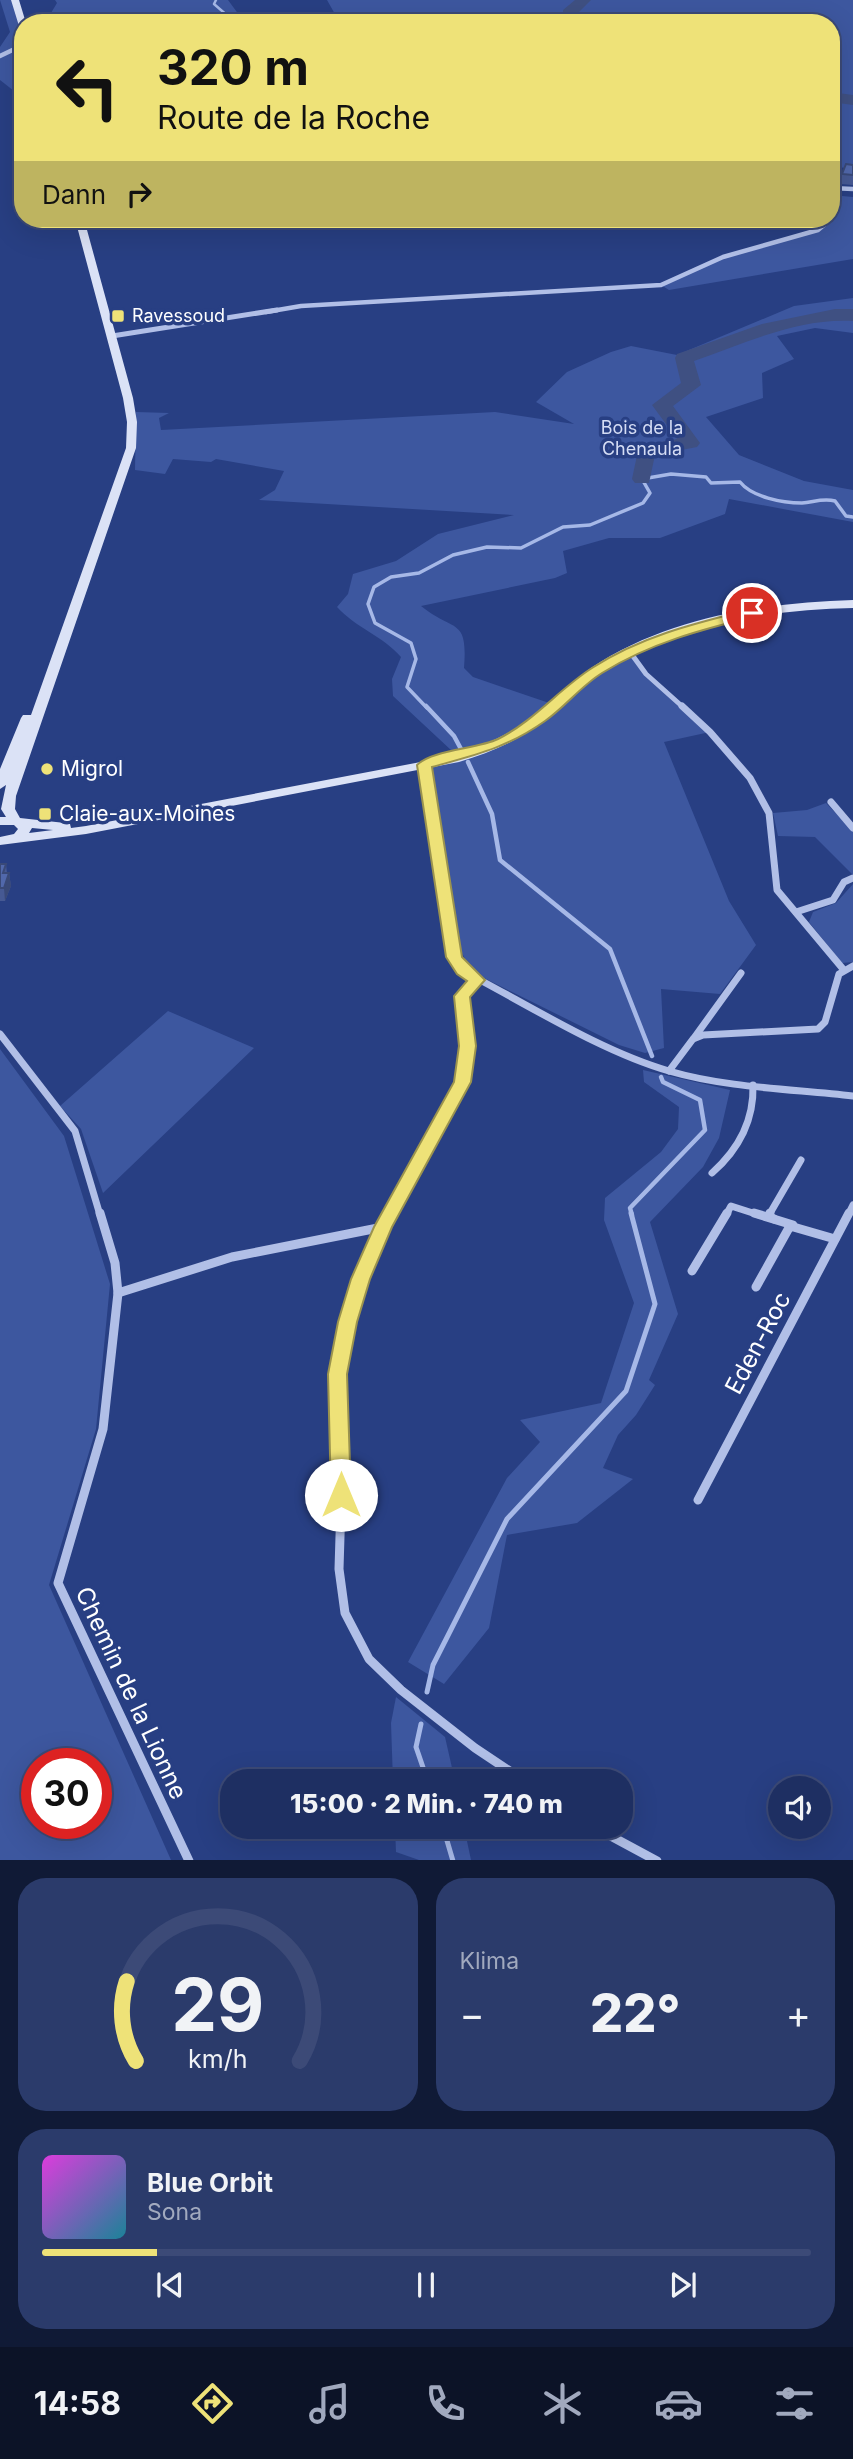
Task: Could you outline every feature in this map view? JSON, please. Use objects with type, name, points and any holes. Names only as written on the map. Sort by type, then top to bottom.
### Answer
[{"type":"main road","points":[[0,785],[55,656],[100,538],[127,464],[132,437],[130,409],[82,228]]},
{"type":"main road","points":[[10,839],[45,837],[424,765],[502,742],[542,717],[595,671],[681,630],[727,617],[777,609],[853,604]]},
{"type":"main road","points":[[0,849],[24,831],[8,809],[9,796],[55,656]]},
{"type":"main road","points":[[0,821],[65,827],[118,823]]},
{"type":"street","points":[[112,336],[301,306],[531,296],[661,285],[723,257],[820,228]]},
{"type":"street","points":[[631,652],[646,674],[710,732],[750,778],[769,813],[777,890],[843,969]]},
{"type":"street","points":[[424,765],[454,957],[463,971],[626,1055],[669,1071],[753,1085],[853,1096]]},
{"type":"street","points":[[831,802],[853,828]]},
{"type":"street","points":[[796,912],[833,901],[844,882],[853,878]]},
{"type":"street","points":[[843,969],[853,966]]},
{"type":"street","points":[[693,1039],[712,1032],[818,1029],[825,1022],[843,969]]},
{"type":"street","points":[[669,1071],[741,973]]},
{"type":"street","points":[[477,980],[462,996],[468,1046],[462,1082],[383,1227],[360,1279],[348,1322],[338,1374],[342,1471],[339,1569],[345,1613],[369,1658],[401,1690],[506,1769]]},
{"type":"street","name":"Chemin de la Lionne","points":[[0,1034],[75,1132],[115,1263],[118,1293],[103,1429],[58,1583],[189,1860]]},
{"type":"street","points":[[712,1173],[721,1165],[749,1120],[755,1099],[753,1085]]},
{"type":"street","points":[[774,1219],[769,1216],[770,1213],[801,1160]]},
{"type":"street","name":"Eden-Roc","points":[[698,1500],[853,1205]]},
{"type":"street","points":[[692,1271],[731,1206],[835,1239]]},
{"type":"street","points":[[756,1287],[793,1225]]},
{"type":"street","points":[[118,1293],[232,1257],[383,1227]]},
{"type":"street","points":[[617,1839],[657,1860]]},
{"type":"green space","points":[[0,0],[15,0],[19,14],[14,14],[14,91],[0,80],[0,47],[10,32]]},
{"type":"green space","points":[[55,0],[228,0],[238,14],[50,14],[57,3]]},
{"type":"green space","points":[[327,0],[853,0],[853,169],[840,167],[840,14],[335,14]]},
{"type":"green space","points":[[840,196],[853,197],[853,259],[669,290],[661,285],[723,257],[818,230],[840,228]]},
{"type":"green space","name":"Bois de la Chenaula","points":[[853,298],[853,333],[815,328],[777,336],[794,359],[762,373],[763,398],[706,417],[739,455],[804,481],[853,490],[853,522],[729,499],[725,514],[660,538],[609,538],[563,551],[567,573],[555,578],[421,606],[461,633],[464,640],[464,668],[473,677],[555,705],[630,652],[646,674],[710,732],[664,742],[729,901],[756,945],[720,994],[661,989],[664,1048],[645,1053],[619,1045],[480,976],[469,967],[460,949],[443,845],[424,765],[453,759],[452,751],[393,696],[392,679],[401,657],[337,607],[348,594],[353,574],[396,561],[438,534],[514,515],[259,500],[275,490],[284,471],[216,459],[211,462],[173,459],[165,474],[135,470],[136,412],[169,413],[159,418],[161,430],[495,412],[574,424],[536,402],[567,372],[611,352],[631,346],[677,355],[794,306]]},
{"type":"green space","points":[[826,803],[853,831],[853,875],[815,837],[778,836],[773,813],[807,810]]},
{"type":"green space","points":[[853,884],[853,962],[842,963],[809,922],[813,912],[836,903]]},
{"type":"green space","points":[[168,1011],[254,1048],[103,1193],[81,1129],[60,1106]]},
{"type":"green space","points":[[0,1049],[64,1136],[110,1284],[96,1429],[49,1585],[171,1860],[0,1860]]},
{"type":"green space","points":[[643,1070],[730,1090],[719,1138],[703,1167],[650,1222],[678,1314],[649,1380],[655,1385],[636,1415],[618,1435],[603,1468],[633,1479],[577,1523],[507,1535],[489,1628],[444,1684],[408,1662],[507,1478],[540,1442],[520,1420],[601,1403],[634,1303],[604,1220],[605,1198],[661,1152],[678,1129],[679,1107],[644,1082]]},
{"type":"green space","points":[[396,1697],[445,1737],[452,1769],[393,1769],[391,1723]]},
{"type":"green space","points":[[395,1839],[467,1839],[471,1860],[419,1860],[396,1852]]},
{"type":"building","points":[[846,164],[853,165],[853,175],[842,174]]},
{"type":"building","points":[[0,864],[6,864],[3,873],[9,873],[4,888],[0,888]]},
{"type":"waterway","points":[[216,0],[214,4],[226,14]]},
{"type":"waterway","points":[[571,14],[568,13],[584,0]]},
{"type":"waterway","points":[[840,98],[853,100]]},
{"type":"waterway","points":[[642,479],[646,450],[690,443],[662,405],[691,385],[684,358],[792,322],[835,314],[853,315]]},
{"type":"waterway","points":[[427,708],[407,687],[416,659],[411,643],[375,623],[368,604],[374,587],[391,577],[419,573],[453,555],[487,547],[521,548],[563,527],[590,525],[643,503],[650,493],[642,479],[671,474],[706,477],[711,483],[740,482],[752,492],[786,502],[835,501],[846,516],[853,517]]},
{"type":"waterway","points":[[426,706],[454,736],[461,749]]},
{"type":"waterway","points":[[468,762],[492,814],[500,860],[610,949],[652,1056]]},
{"type":"waterway","points":[[632,1215],[630,1208],[705,1130],[700,1100],[663,1082],[661,1077]]},
{"type":"waterway","points":[[427,1692],[433,1665],[507,1519],[626,1391],[655,1304],[631,1213]]},
{"type":"waterway","points":[[421,1724],[416,1747],[424,1769]]},
{"type":"waterway","points":[[447,1839],[453,1860]]},
{"type":"place","name":"Ravessoud","points":[[118,316]]},
{"type":"place","name":"Migrol","points":[[47,769]]},
{"type":"place","name":"Claie-aux-Moines","points":[[45,814]]},
{"type":"route","points":[[341,1495],[338,1374],[348,1322],[360,1279],[383,1227],[462,1082],[468,1046],[462,996],[477,980],[463,971],[454,957],[424,765],[454,759],[502,742],[542,717],[595,671],[655,640],[727,617],[752,613]]}]
